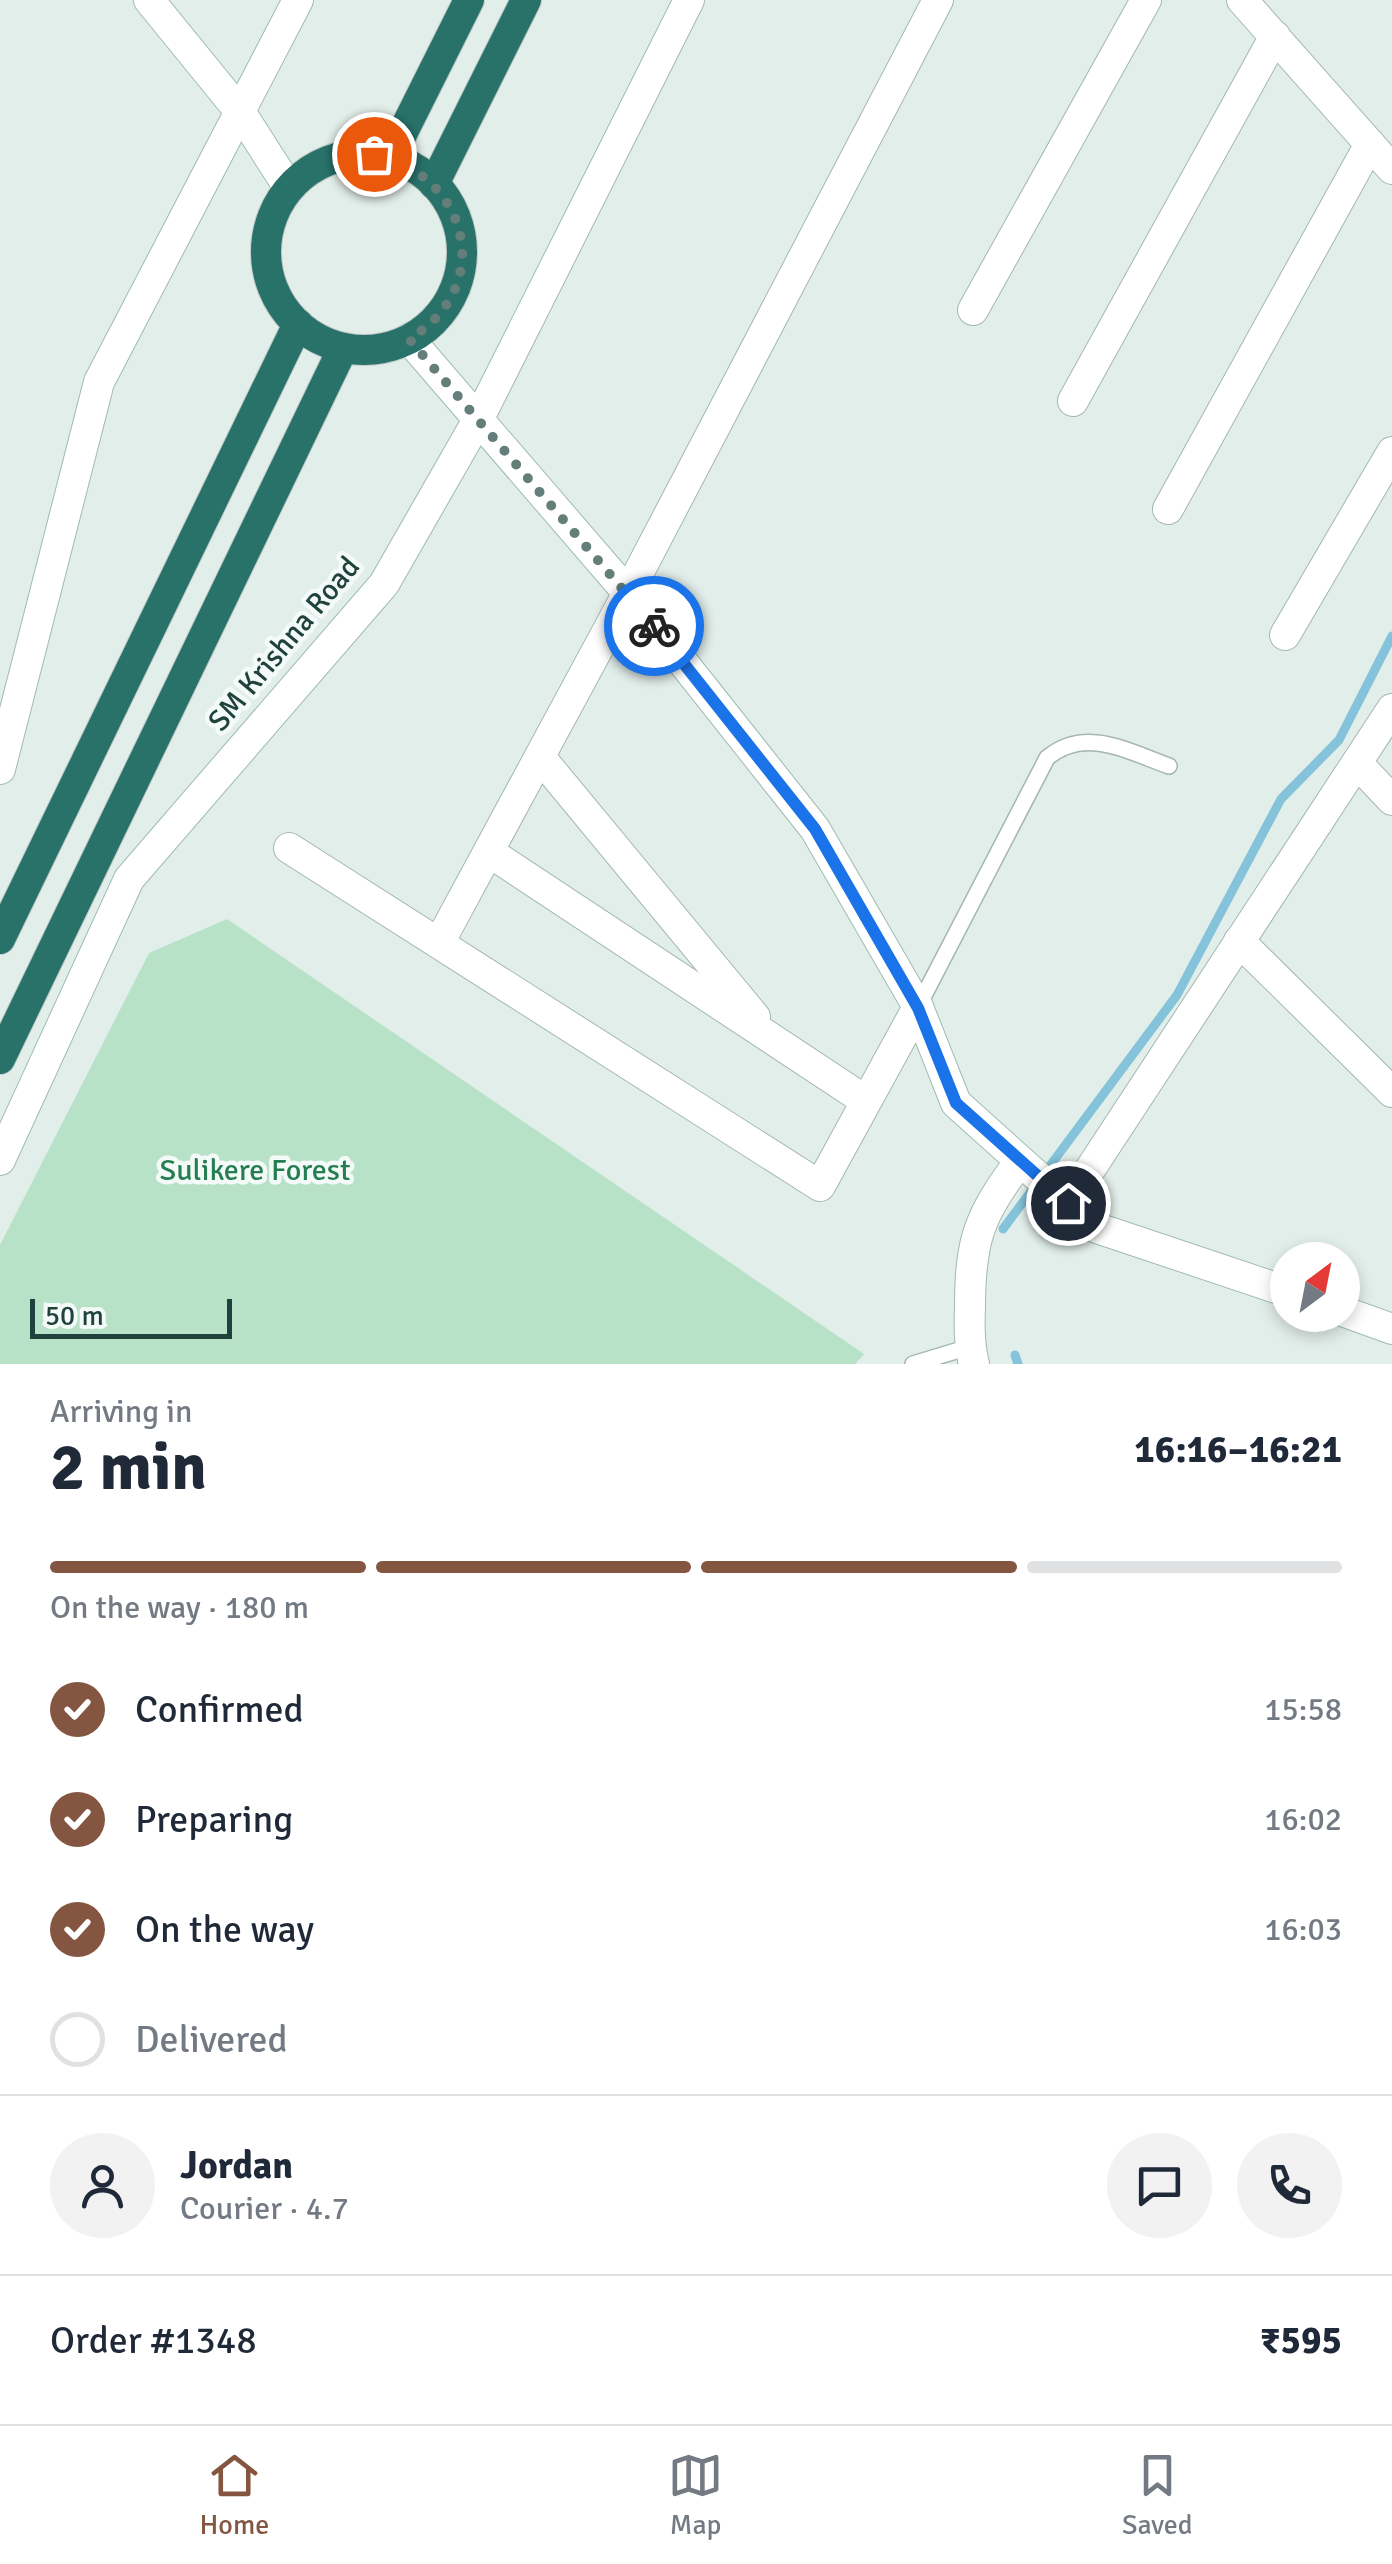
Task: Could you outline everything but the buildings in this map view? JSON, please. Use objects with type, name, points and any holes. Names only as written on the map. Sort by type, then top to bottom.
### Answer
[{"type":"highway","points":[[390,158],[469,0]]},
{"type":"highway","points":[[434,184],[526,0]]},
{"type":"highway","points":[[354,154],[390,158],[413,168],[434,184],[455,216],[462,258],[450,298],[439,316],[409,339],[367,350],[343,348],[298,324],[281,305],[267,267],[268,228],[289,188],[316,166],[354,154]]},
{"type":"highway","points":[[0,939],[298,324]]},
{"type":"highway","name":"SM Krishna Road","points":[[0,1059],[343,348]]},
{"type":"street","points":[[149,0],[242,114],[289,188]]},
{"type":"street","points":[[0,769],[99,382],[242,114],[298,0]]},
{"type":"street","name":"SM Krishna Road","points":[[0,1160],[128,879],[384,584],[478,418],[689,0]]},
{"type":"street","points":[[439,943],[628,593],[938,0]]},
{"type":"street","points":[[973,310],[1146,0]]},
{"type":"street","points":[[1242,0],[1392,168]]},
{"type":"street","points":[[1073,401],[1274,36]]},
{"type":"street","points":[[1168,509],[1370,144]]},
{"type":"street","points":[[409,339],[628,593],[815,829],[918,1008],[956,1103],[1094,1227],[1270,1286]]},
{"type":"street","points":[[1285,635],[1392,452]]},
{"type":"street","points":[[1068,1203],[1392,709]]},
{"type":"street","points":[[540,757],[775,1041]]},
{"type":"street","points":[[1357,763],[1392,800]]},
{"type":"street","points":[[289,848],[820,1186],[918,1008]]},
{"type":"street","points":[[489,852],[866,1102]]},
{"type":"street","points":[[1239,941],[1392,1092]]},
{"type":"street","points":[[972,1355],[970,1254],[988,1203],[1020,1161]]},
{"type":"street","points":[[1360,1315],[1387,1322]]},
{"type":"lane","points":[[918,1008],[1047,758],[1064,743],[1098,741],[1169,766]]},
{"type":"lane","points":[[914,1364],[972,1355]]},
{"type":"green space","name":"Sulikere Forest","points":[[227,919],[864,1354],[855,1364],[0,1364],[0,1245],[149,953]]},
{"type":"waterway","points":[[1003,1229],[1177,995],[1281,799],[1339,740],[1392,636]]},
{"type":"waterway","points":[[1015,1355],[1018,1364]]},
{"type":"way so far","points":[[374,154],[394,159],[431,181],[445,197],[461,236],[462,258],[450,298],[439,316],[409,339],[654,626]]},
{"type":"route","points":[[654,626],[815,829],[918,1008],[956,1103],[1068,1203]]}]
